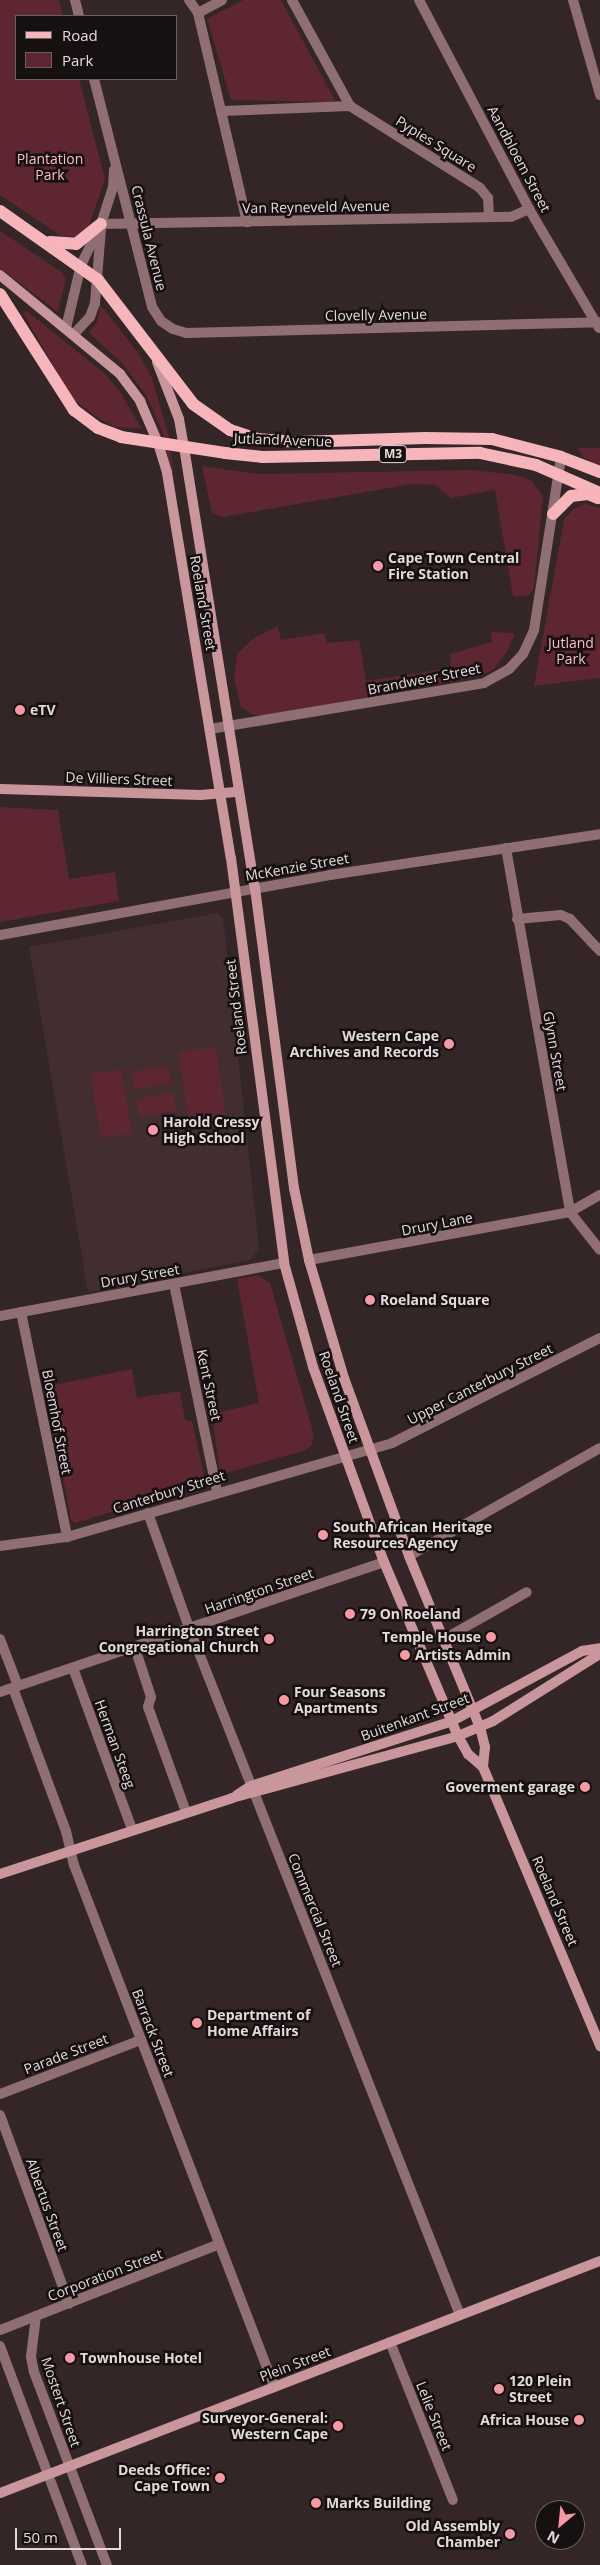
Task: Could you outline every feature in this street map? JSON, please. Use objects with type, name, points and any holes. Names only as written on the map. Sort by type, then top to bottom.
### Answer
[{"type":"main road","name":"M3","points":[[0,211],[47,241],[81,265],[98,280],[136,327],[156,359]]},
{"type":"main road","points":[[47,241],[76,244],[101,224]]},
{"type":"main road","name":"Roeland Street","points":[[0,275],[109,362],[131,386],[158,443],[167,473],[236,892],[267,1153],[284,1263],[313,1367],[384,1562],[458,1736],[468,1754],[483,1767],[600,2046]]},
{"type":"main road","name":"Jutland Avenue","points":[[0,294],[74,410],[98,428],[120,437],[263,457],[480,453],[508,457],[558,473],[600,493]]},
{"type":"main road","name":"Roeland Street","points":[[156,359],[170,392],[184,447],[238,792],[255,888],[293,1179],[309,1260],[344,1378],[409,1556],[480,1727],[485,1747],[483,1767]]},
{"type":"main road","name":"Jutland Avenue","points":[[156,359],[209,417],[230,430],[258,439],[297,442],[464,437],[492,439],[561,457],[600,472]]},
{"type":"main road","points":[[553,514],[571,496],[588,494],[600,499]]},
{"type":"main road","name":"De Villiers Street","points":[[0,789],[220,794],[238,792]]},
{"type":"main road","name":"Buitenkant Street","points":[[0,1874],[70,1849],[232,1798],[452,1721],[474,1711],[582,1651],[600,1648]]},
{"type":"main road","name":"Buitenkant Street","points":[[253,1790],[458,1736],[480,1727],[600,1654]]},
{"type":"main road","name":"Plein Street","points":[[0,2493],[600,2261]]},
{"type":"street","points":[[75,0],[79,15]]},
{"type":"street","points":[[189,0],[198,13],[246,222]]},
{"type":"street","points":[[198,13],[222,0]]},
{"type":"street","name":"Pypies Square","points":[[292,0],[350,106],[480,188],[488,198],[489,217]]},
{"type":"street","name":"Aandbloem Street","points":[[419,0],[529,209],[599,324]]},
{"type":"street","points":[[573,0],[600,95]]},
{"type":"street","name":"Crassula Avenue","points":[[94,80],[114,160],[133,225],[152,307],[161,321]]},
{"type":"street","points":[[221,111],[350,106]]},
{"type":"street","name":"Crassula Avenue","points":[[70,331],[81,265],[101,224],[113,188],[114,160]]},
{"type":"street","name":"Van Reyneveld Avenue","points":[[101,224],[133,225],[489,217],[514,216],[529,209]]},
{"type":"street","name":"Crassula Avenue","points":[[70,331],[92,313],[98,280],[101,224]]},
{"type":"street","name":"Clovelly Avenue","points":[[161,321],[186,333],[599,324]]},
{"type":"street","name":"Brandweer Street","points":[[210,729],[484,683],[499,676],[523,654],[534,630],[561,457]]},
{"type":"street","name":"McKenzie Street","points":[[0,934],[255,888],[600,834]]},
{"type":"street","name":"Glynn Street","points":[[506,848],[570,1212],[600,1250]]},
{"type":"street","points":[[517,919],[561,914],[570,920],[600,951]]},
{"type":"street","name":"Drury Lane","points":[[309,1260],[570,1212],[600,1195]]},
{"type":"street","name":"Drury Street","points":[[0,1316],[284,1263]]},
{"type":"street","name":"Kent Street","points":[[174,1284],[217,1492]]},
{"type":"street","name":"Bloemhof Street","points":[[21,1312],[66,1537]]},
{"type":"street","name":"Upper Canterbury Street","points":[[344,1455],[402,1440],[462,1405],[600,1338]]},
{"type":"street","points":[[409,1556],[600,1448]]},
{"type":"street","name":"Canterbury Street","points":[[0,1546],[66,1537],[344,1455]]},
{"type":"street","name":"Commercial Street","points":[[148,1513],[190,1630],[460,2314]]},
{"type":"street","name":"Harrington Street","points":[[0,1692],[190,1630],[384,1562]]},
{"type":"street","points":[[444,1639],[527,1592]]},
{"type":"street","name":"Barrack Street","points":[[0,1639],[70,1849],[274,2386]]},
{"type":"street","points":[[134,1648],[151,1697],[148,1707],[186,1812]]},
{"type":"street","name":"Herman Steeg","points":[[73,1668],[132,1829]]},
{"type":"street","name":"Parade Street","points":[[0,2094],[141,2040]]},
{"type":"street","name":"Albertus Street","points":[[0,2115],[69,2304]]},
{"type":"street","name":"Corporation Street","points":[[0,2330],[219,2244]]},
{"type":"street","name":"Mostert Street","points":[[36,2316],[31,2357],[34,2372],[107,2565]]},
{"type":"street","name":"Lelie Street","points":[[390,2342],[453,2500]]},
{"type":"street","points":[[0,2346],[82,2565]]},
{"type":"shaded area","name":"Harold Cressy High School","points":[[217,913],[223,918],[259,1249],[250,1260],[88,1292],[29,947]]},
{"type":"green space","name":"Plantation Park","points":[[0,0],[59,0],[63,15],[15,15],[15,80],[79,80],[105,179],[88,229],[78,238],[61,236],[0,195]]},
{"type":"green space","points":[[243,0],[281,0],[334,98],[333,102],[231,100],[207,19]]},
{"type":"green space","points":[[0,231],[60,271],[66,279],[58,312],[0,268]]},
{"type":"green space","points":[[100,304],[138,353],[152,378],[169,437],[176,497],[162,431],[146,395],[122,363],[89,333],[98,320]]},
{"type":"green space","points":[[27,311],[105,374],[119,390],[142,429],[115,427],[95,416],[72,398],[23,313]]},
{"type":"green space","points":[[578,448],[600,448],[600,466],[584,458]]},
{"type":"green space","points":[[202,466],[258,474],[472,470],[517,475],[532,481],[543,496],[534,588],[528,596],[513,596],[495,490],[451,498],[435,485],[412,484],[223,517],[212,513]]},
{"type":"green space","name":"Jutland Park","points":[[585,504],[600,508],[600,678],[534,686],[564,519],[573,509]]},
{"type":"green space","points":[[278,626],[281,640],[324,633],[327,643],[359,640],[366,681],[451,668],[450,654],[492,642],[491,632],[515,633],[507,652],[493,670],[476,677],[266,716],[251,714],[241,707],[234,679],[237,654],[254,638]]},
{"type":"green space","points":[[0,807],[58,810],[69,879],[115,872],[119,901],[0,922]]},
{"type":"green space","points":[[216,1047],[226,1116],[189,1121],[178,1052]]},
{"type":"green space","points":[[168,1065],[171,1083],[134,1090],[131,1072]]},
{"type":"green space","points":[[121,1069],[132,1133],[101,1138],[90,1074]]},
{"type":"green space","points":[[173,1092],[176,1111],[139,1117],[136,1099]]},
{"type":"green space","points":[[258,1275],[270,1283],[314,1435],[312,1444],[306,1450],[220,1475],[212,1414],[259,1403],[237,1279]]},
{"type":"green space","points":[[132,1369],[137,1398],[180,1391],[185,1420],[192,1421],[205,1479],[194,1486],[76,1523],[71,1520],[55,1435],[60,1415],[54,1385]]},
{"type":"place","name":"Cape Town Central Fire Station","points":[[378,566]]},
{"type":"place","name":"eTV","points":[[20,710]]},
{"type":"place","name":"Western Cape Archives and Records","points":[[449,1044]]},
{"type":"place","name":"Harold Cressy High School","points":[[153,1130]]},
{"type":"place","name":"Roeland Square","points":[[370,1300]]},
{"type":"place","name":"South African Heritage Resources Agency","points":[[323,1535]]},
{"type":"place","name":"79 On Roeland","points":[[350,1614]]},
{"type":"place","name":"Temple House","points":[[491,1637]]},
{"type":"place","name":"Harrington Street Congregational Church","points":[[269,1639]]},
{"type":"place","name":"Artists Admin","points":[[405,1655]]},
{"type":"place","name":"Four Seasons Apartments","points":[[284,1700]]},
{"type":"place","name":"Goverment garage","points":[[585,1787]]},
{"type":"place","name":"Department of Home Affairs","points":[[197,2023]]},
{"type":"place","name":"Townhouse Hotel","points":[[70,2358]]},
{"type":"place","name":"120 Plein Street","points":[[499,2389]]},
{"type":"place","name":"Africa House","points":[[579,2420]]},
{"type":"place","name":"Surveyor-General: Western Cape","points":[[338,2426]]},
{"type":"place","name":"Deeds Office: Cape Town","points":[[220,2478]]},
{"type":"place","name":"Marks Building","points":[[316,2503]]},
{"type":"place","name":"Old Assembly Chamber","points":[[510,2534]]}]
